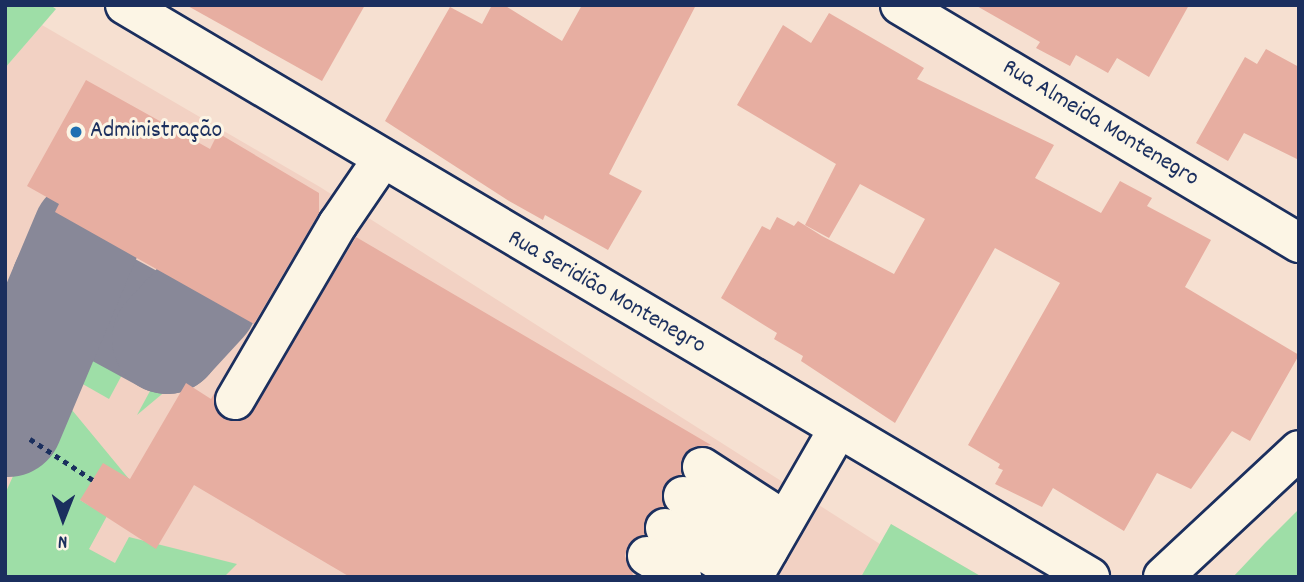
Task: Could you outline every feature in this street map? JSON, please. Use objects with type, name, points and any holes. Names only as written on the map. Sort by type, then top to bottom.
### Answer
[{"type":"street","name":"Rua Seridião Montenegro","points":[[125,5],[381,161],[1090,577]]},
{"type":"street","name":"Rua Almeida Montenegro","points":[[900,5],[1299,243]]},
{"type":"street","points":[[235,400],[338,224],[381,161]]},
{"type":"street","points":[[763,556],[838,429]]},
{"type":"street","points":[[1163,577],[1299,450]]},
{"type":"street","points":[[674,512],[763,556]]},
{"type":"street","points":[[674,512],[763,556]]},
{"type":"street","points":[[674,512],[682,577]]},
{"type":"path","points":[[30,439],[93,480]]},
{"type":"shaded area","points":[[42,25],[320,187],[880,544],[891,524],[982,577],[5,577],[5,68]]},
{"type":"green space","points":[[5,5],[50,5],[56,9],[5,68]]},
{"type":"green space","points":[[6,297],[14,309],[18,330],[17,357],[5,385]]},
{"type":"green space","points":[[90,322],[116,339],[126,356],[123,373],[109,399],[58,370],[78,323]]},
{"type":"green space","points":[[174,357],[198,364],[137,415],[163,367]]},
{"type":"green space","points":[[53,387],[129,479],[80,500],[107,516],[89,549],[115,563],[129,537],[237,564],[224,577],[5,577],[5,494]]},
{"type":"green space","points":[[1299,509],[1299,577],[1233,577],[1265,543]]},
{"type":"green space","points":[[891,524],[982,577],[861,577]]},
{"type":"building","points":[[186,5],[365,5],[322,81]]},
{"type":"building","points":[[492,5],[504,5],[562,41],[582,5],[696,5],[609,174],[642,191],[608,250],[545,215],[543,220],[509,201],[385,121],[450,7],[482,24]]},
{"type":"building","points":[[975,5],[1189,5],[1149,77],[1117,58],[1108,73],[1076,55],[1070,66],[1036,48],[1040,42]]},
{"type":"building","points":[[829,13],[924,68],[917,79],[1054,145],[1035,178],[1101,213],[1120,181],[1152,198],[1147,206],[1211,240],[1185,287],[1299,355],[1250,441],[1232,431],[1191,489],[1157,473],[1124,531],[1053,488],[1042,507],[995,484],[1003,470],[998,468],[1000,464],[968,445],[1060,283],[995,248],[895,423],[801,361],[803,356],[774,339],[777,333],[721,298],[762,226],[770,230],[777,217],[794,226],[798,221],[822,236],[894,274],[925,219],[860,184],[829,238],[805,225],[836,164],[737,105],[783,25],[811,43]]},
{"type":"building","points":[[1266,49],[1299,67],[1299,160],[1244,133],[1228,161],[1196,143],[1245,57],[1257,64]]},
{"type":"building","points":[[86,80],[210,149],[218,133],[319,193],[319,213],[254,324],[55,212],[59,204],[27,186]]},
{"type":"building","points":[[356,237],[711,445],[693,447],[684,455],[682,474],[664,485],[664,506],[647,516],[645,535],[628,545],[625,556],[634,577],[350,577],[194,485],[156,549],[80,500],[103,463],[130,479],[186,383],[211,399],[215,392],[216,410],[225,419],[246,419]]},
{"type":"taxiway","points":[[8,422],[87,234]]},
{"type":"taxiway","points":[[66,284],[167,339],[203,300]]},
{"type":"place","name":"Administração","points":[[76,132]]}]
